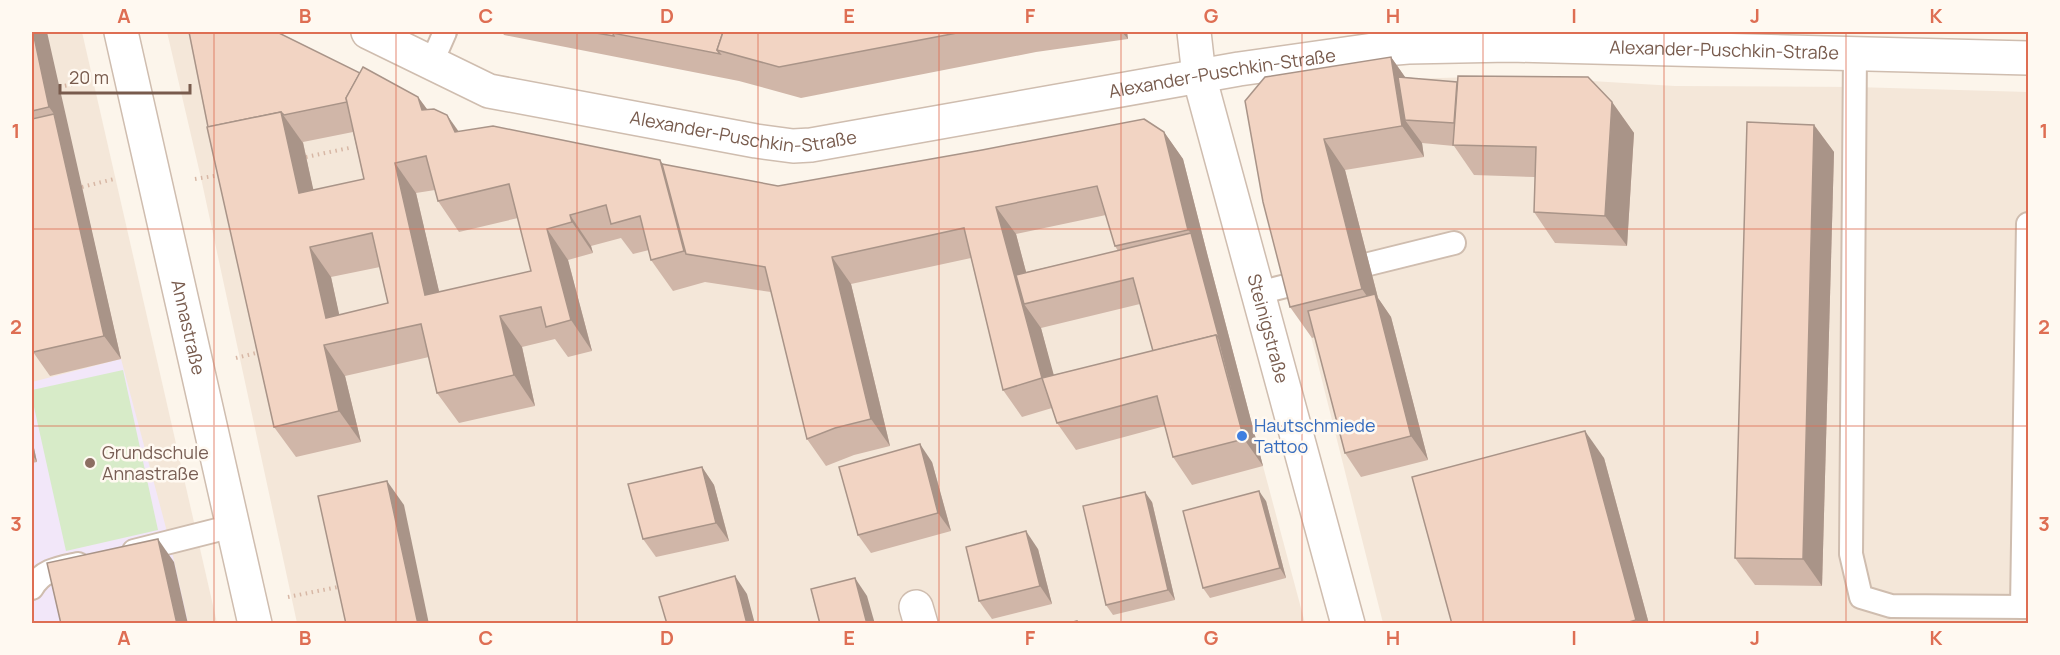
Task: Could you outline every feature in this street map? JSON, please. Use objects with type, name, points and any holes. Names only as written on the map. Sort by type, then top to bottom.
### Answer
[{"type":"street","name":"Annastraße","points":[[121,32],[253,614]]},
{"type":"street","name":"Alexander-Puschkin-Straße","points":[[368,32],[489,91],[793,146],[823,143],[1199,76],[1408,47],[1510,45],[2028,58]]},
{"type":"street","name":"Steinigstraße","points":[[1194,32],[1199,76],[1348,624]]},
{"type":"lane","points":[[431,64],[445,32]]},
{"type":"lane","points":[[1855,53],[1851,554],[1861,597],[1891,606],[2025,607],[2028,224]]},
{"type":"lane","points":[[1369,264],[1454,243]]},
{"type":"lane","points":[[1258,293],[1298,283]]},
{"type":"lane","points":[[32,588],[39,577],[50,570],[233,526]]},
{"type":"path","points":[[306,157],[349,148]]},
{"type":"path","points":[[253,614],[349,585]]},
{"type":"shaded area","points":[[32,32],[82,32],[217,623],[32,623]]},
{"type":"shaded area","points":[[167,32],[242,32],[440,127],[797,213],[1163,146],[1207,257],[1305,623],[297,623],[201,178]]},
{"type":"shaded area","points":[[1507,76],[1675,86],[1855,87],[2028,92],[2028,623],[1383,623],[1285,233],[1373,80]]},
{"type":"shaded area","name":"Grundschule Annastraße","points":[[121,359],[170,543],[188,623],[32,623],[32,382]]},
{"type":"green space","points":[[123,370],[158,530],[66,551],[32,390]]},
{"type":"building","points":[[32,32],[49,107],[32,111]]},
{"type":"building","points":[[189,32],[277,32],[360,73],[346,98],[347,102],[284,115],[281,112],[208,127]]},
{"type":"building","points":[[590,32],[612,32],[614,36]]},
{"type":"building","points":[[612,32],[723,32],[717,50],[720,54]]},
{"type":"building","points":[[723,32],[962,32],[779,67],[717,50]]},
{"type":"building","points":[[1391,57],[1402,126],[1324,139],[1362,289],[1290,307],[1263,202],[1245,101],[1265,77]]},
{"type":"building","points":[[363,67],[418,97],[422,110],[434,109],[447,115],[455,132],[493,126],[660,160],[684,251],[651,260],[640,216],[611,224],[606,205],[570,215],[572,222],[547,229],[571,320],[546,327],[541,307],[500,316],[514,375],[437,393],[421,324],[324,345],[339,411],[274,427],[207,127],[281,112],[299,193],[364,179],[346,98]],"holes":[[[426,156],[438,201],[509,184],[531,271],[425,295],[395,163]],[[372,233],[388,303],[326,318],[310,247]]]},
{"type":"building","points":[[1458,76],[1588,77],[1612,102],[1605,216],[1534,212],[1536,147],[1453,145]]},
{"type":"building","points":[[1398,77],[1457,82],[1454,123],[1405,120]]},
{"type":"building","points":[[54,114],[104,336],[33,352],[32,119]]},
{"type":"building","points":[[1144,119],[1164,132],[1188,230],[1115,246],[1097,186],[996,207],[1042,378],[1003,390],[964,228],[832,257],[871,419],[835,428],[807,439],[765,267],[686,254],[662,164],[778,186]]},
{"type":"building","points":[[1747,122],[1814,125],[1803,559],[1735,558]]},
{"type":"building","points":[[1191,233],[1219,338],[1216,335],[1153,351],[1133,278],[1024,304],[1016,275]]},
{"type":"building","points":[[1375,294],[1411,436],[1345,453],[1308,311]]},
{"type":"building","points":[[1216,335],[1244,439],[1173,457],[1157,396],[1057,423],[1042,378]]},
{"type":"building","points":[[1585,431],[1636,620],[1622,624],[1452,624],[1412,477]]},
{"type":"building","points":[[920,444],[938,513],[858,535],[839,467]]},
{"type":"building","points":[[702,467],[716,523],[643,539],[628,484]]},
{"type":"building","points":[[387,481],[418,624],[346,624],[318,496]]},
{"type":"building","points":[[1259,491],[1280,568],[1203,588],[1183,511]]},
{"type":"building","points":[[1145,492],[1168,590],[1106,605],[1083,506]]},
{"type":"building","points":[[1026,531],[1040,586],[979,601],[966,547]]},
{"type":"building","points":[[158,539],[177,624],[61,624],[47,563]]},
{"type":"building","points":[[735,576],[747,624],[667,624],[659,597]]},
{"type":"building","points":[[855,578],[867,624],[820,624],[811,589]]},
{"type":"place","name":"Hautschmiede Tattoo","points":[[1242,436]]},
{"type":"place","name":"Grundschule Annastraße","points":[[90,463]]}]
